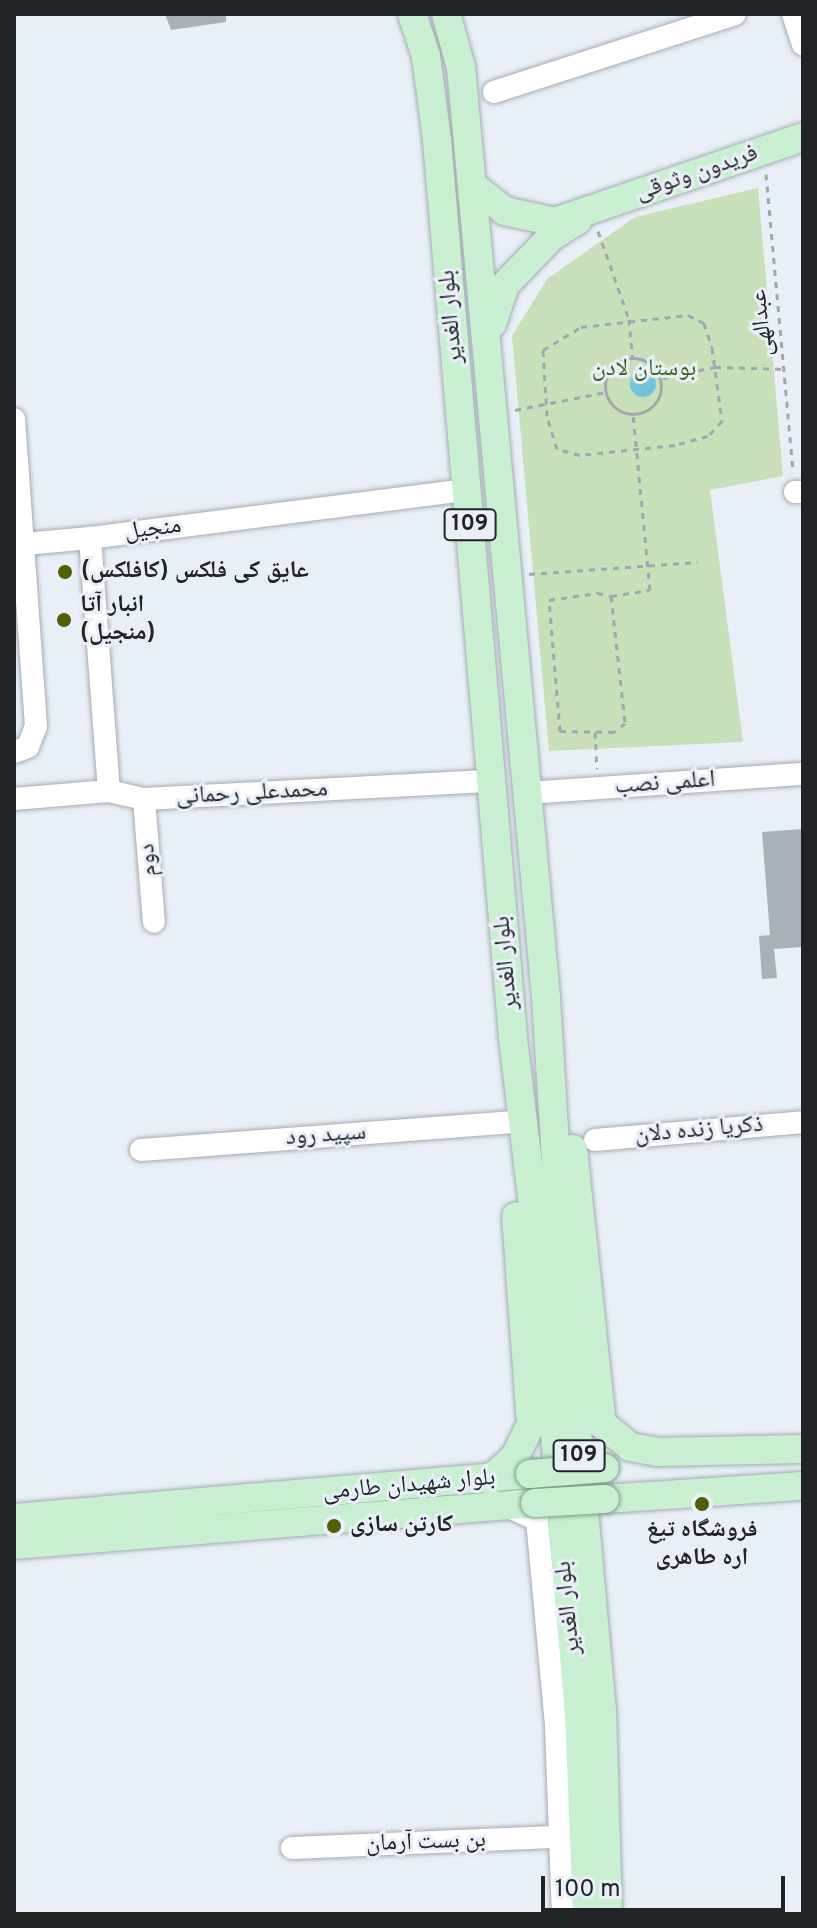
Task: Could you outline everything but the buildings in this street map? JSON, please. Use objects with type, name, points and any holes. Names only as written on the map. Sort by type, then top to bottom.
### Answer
[{"type":"main road","name":"بلوار الغدیر","points":[[412,14],[426,56],[437,140],[513,1038],[542,1283],[579,1713],[587,1914]]},
{"type":"main road","name":"بلوار الغدیر","points":[[446,14],[461,67],[546,998],[602,1709],[608,1914]]},
{"type":"main road","name":"فریدون وثوقی","points":[[591,212],[803,137]]},
{"type":"main road","points":[[473,186],[505,211],[530,220],[555,222],[591,212]]},
{"type":"main road","points":[[488,337],[505,285],[551,237],[591,212]]},
{"type":"main road","points":[[546,998],[570,1122],[602,1424],[630,1447],[658,1452],[803,1450]]},
{"type":"main road","points":[[490,1480],[515,1457],[531,1424],[511,1122],[513,1038]]},
{"type":"main road","name":"بلوار شهیدان طارمی","points":[[14,1518],[490,1480],[803,1450]]},
{"type":"main road","name":"بلوار شهیدان طارمی","points":[[14,1545],[503,1505],[803,1486]]},
{"type":"street","points":[[494,92],[735,14]]},
{"type":"street","points":[[793,14],[803,44]]},
{"type":"street","points":[[14,419],[18,545],[36,726],[28,747],[14,752]]},
{"type":"street","name":"منجیل","points":[[109,791],[90,538],[467,490]]},
{"type":"street","points":[[18,545],[90,538]]},
{"type":"street","name":"اعلمی نصب","points":[[528,793],[803,774]]},
{"type":"street","name":"محمدعلی رحمانی","points":[[14,799],[109,791],[144,799],[492,781]]},
{"type":"street","name":"دوم","points":[[144,799],[154,922]]},
{"type":"street","name":"سپید رود","points":[[141,1150],[511,1122]]},
{"type":"street","name":"ذکریا زنده دلان","points":[[595,1140],[803,1122]]},
{"type":"street","points":[[503,1505],[537,1520],[563,1914]]},
{"type":"street","name":"بن بست آرمان","points":[[292,1848],[560,1837]]},
{"type":"path","name":"عبدالهی","points":[[764,150],[799,492]]},
{"type":"path","points":[[591,212],[629,319],[632,357]]},
{"type":"path","points":[[688,315],[704,323],[715,367],[722,421],[708,436],[637,451],[580,455],[557,449],[546,403],[543,350],[581,327],[629,319],[688,315]]},
{"type":"path","points":[[632,357],[647,360],[661,379],[657,402],[633,414],[616,409],[606,392],[611,368],[632,357]]},
{"type":"path","points":[[661,379],[715,367],[785,369]]},
{"type":"path","points":[[495,415],[606,392]]},
{"type":"path","points":[[611,596],[625,723],[614,732],[560,731],[549,600],[650,590],[633,414]]},
{"type":"path","points":[[509,575],[698,562]]},
{"type":"path","points":[[595,732],[599,788]]},
{"type":"green space","name":"بوستان لادن","points":[[758,188],[783,476],[710,490],[743,742],[549,751],[512,336],[547,279],[635,217]]},
{"type":"water","points":[[643,371],[652,375],[656,384],[652,393],[643,397],[634,393],[630,384],[634,375]]},
{"type":"place","name":"عایق کی فلکس (کافلکس)","points":[[65,572]]},
{"type":"place","name":"انبار آتا (منجیل)","points":[[64,620]]},
{"type":"place","name":"فروشگاه تیغ اره طاهری","points":[[702,1504]]},
{"type":"place","name":"کارتن سازی","points":[[334,1526]]}]
